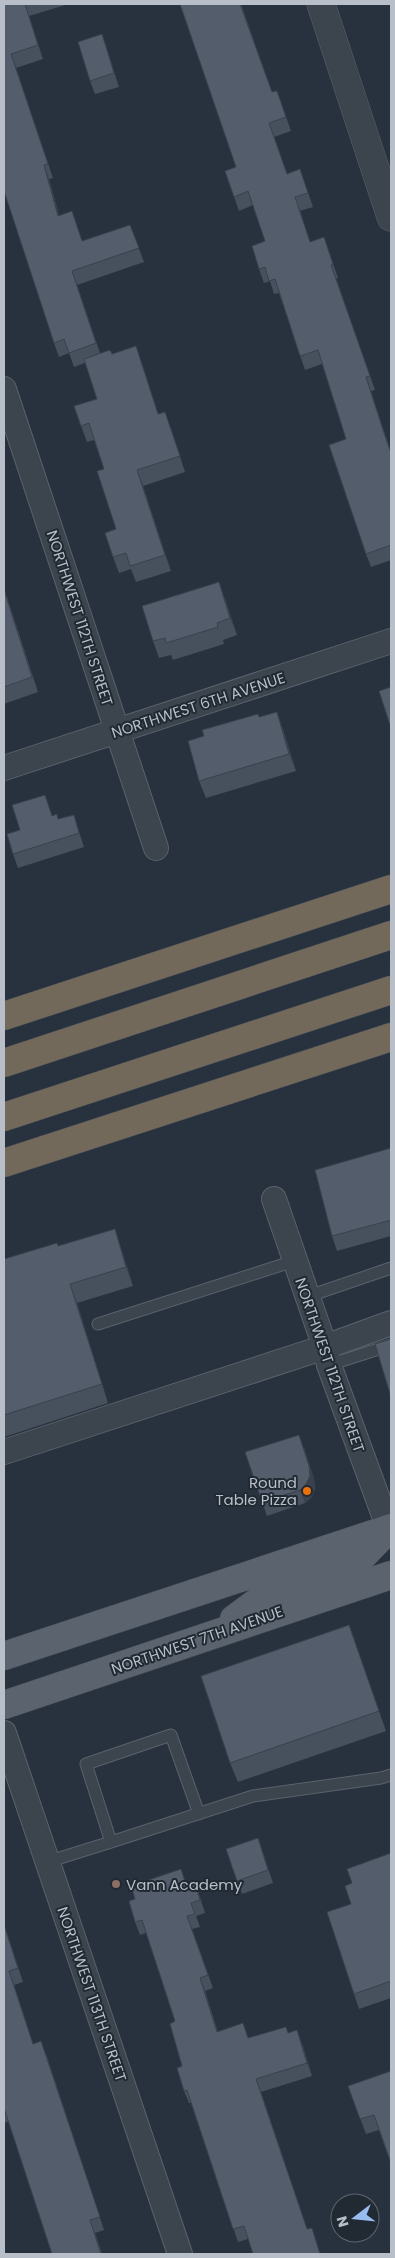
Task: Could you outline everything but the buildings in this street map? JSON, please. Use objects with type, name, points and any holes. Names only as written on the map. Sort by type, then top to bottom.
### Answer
[{"type":"highway","points":[[4,1016],[391,889]]},
{"type":"highway","points":[[4,1063],[391,936]]},
{"type":"highway","points":[[4,1117],[391,990]]},
{"type":"highway","points":[[4,1163],[391,1036]]},
{"type":"main road","points":[[213,1634],[265,1596],[350,1569],[390,1529]]},
{"type":"main road","points":[[4,1656],[390,1529]]},
{"type":"main road","name":"NORTHWEST 7TH AVENUE","points":[[4,1705],[391,1575]]},
{"type":"street","points":[[321,4],[391,217]]},
{"type":"street","name":"NORTHWEST 112TH STREET","points":[[4,389],[156,848]]},
{"type":"street","name":"NORTHWEST 6TH AVENUE","points":[[4,768],[391,641]]},
{"type":"street","name":"NORTHWEST 112TH STREET","points":[[274,1199],[327,1356],[390,1529]]},
{"type":"street","points":[[4,1452],[327,1356],[391,1323]]},
{"type":"street","name":"NORTHWEST 113TH STREET","points":[[4,1733],[180,2254]]},
{"type":"lane","points":[[98,1324],[294,1261]]},
{"type":"lane","points":[[306,1296],[391,1268]]},
{"type":"lane","points":[[327,1356],[391,1345]]},
{"type":"lane","points":[[111,1842],[86,1764],[171,1735],[199,1814]]},
{"type":"lane","points":[[47,1862],[253,1796],[391,1775]]},
{"type":"place","name":"Round Table Pizza","points":[[307,1491]]},
{"type":"place","name":"Vann Academy","points":[[116,1884]]}]
